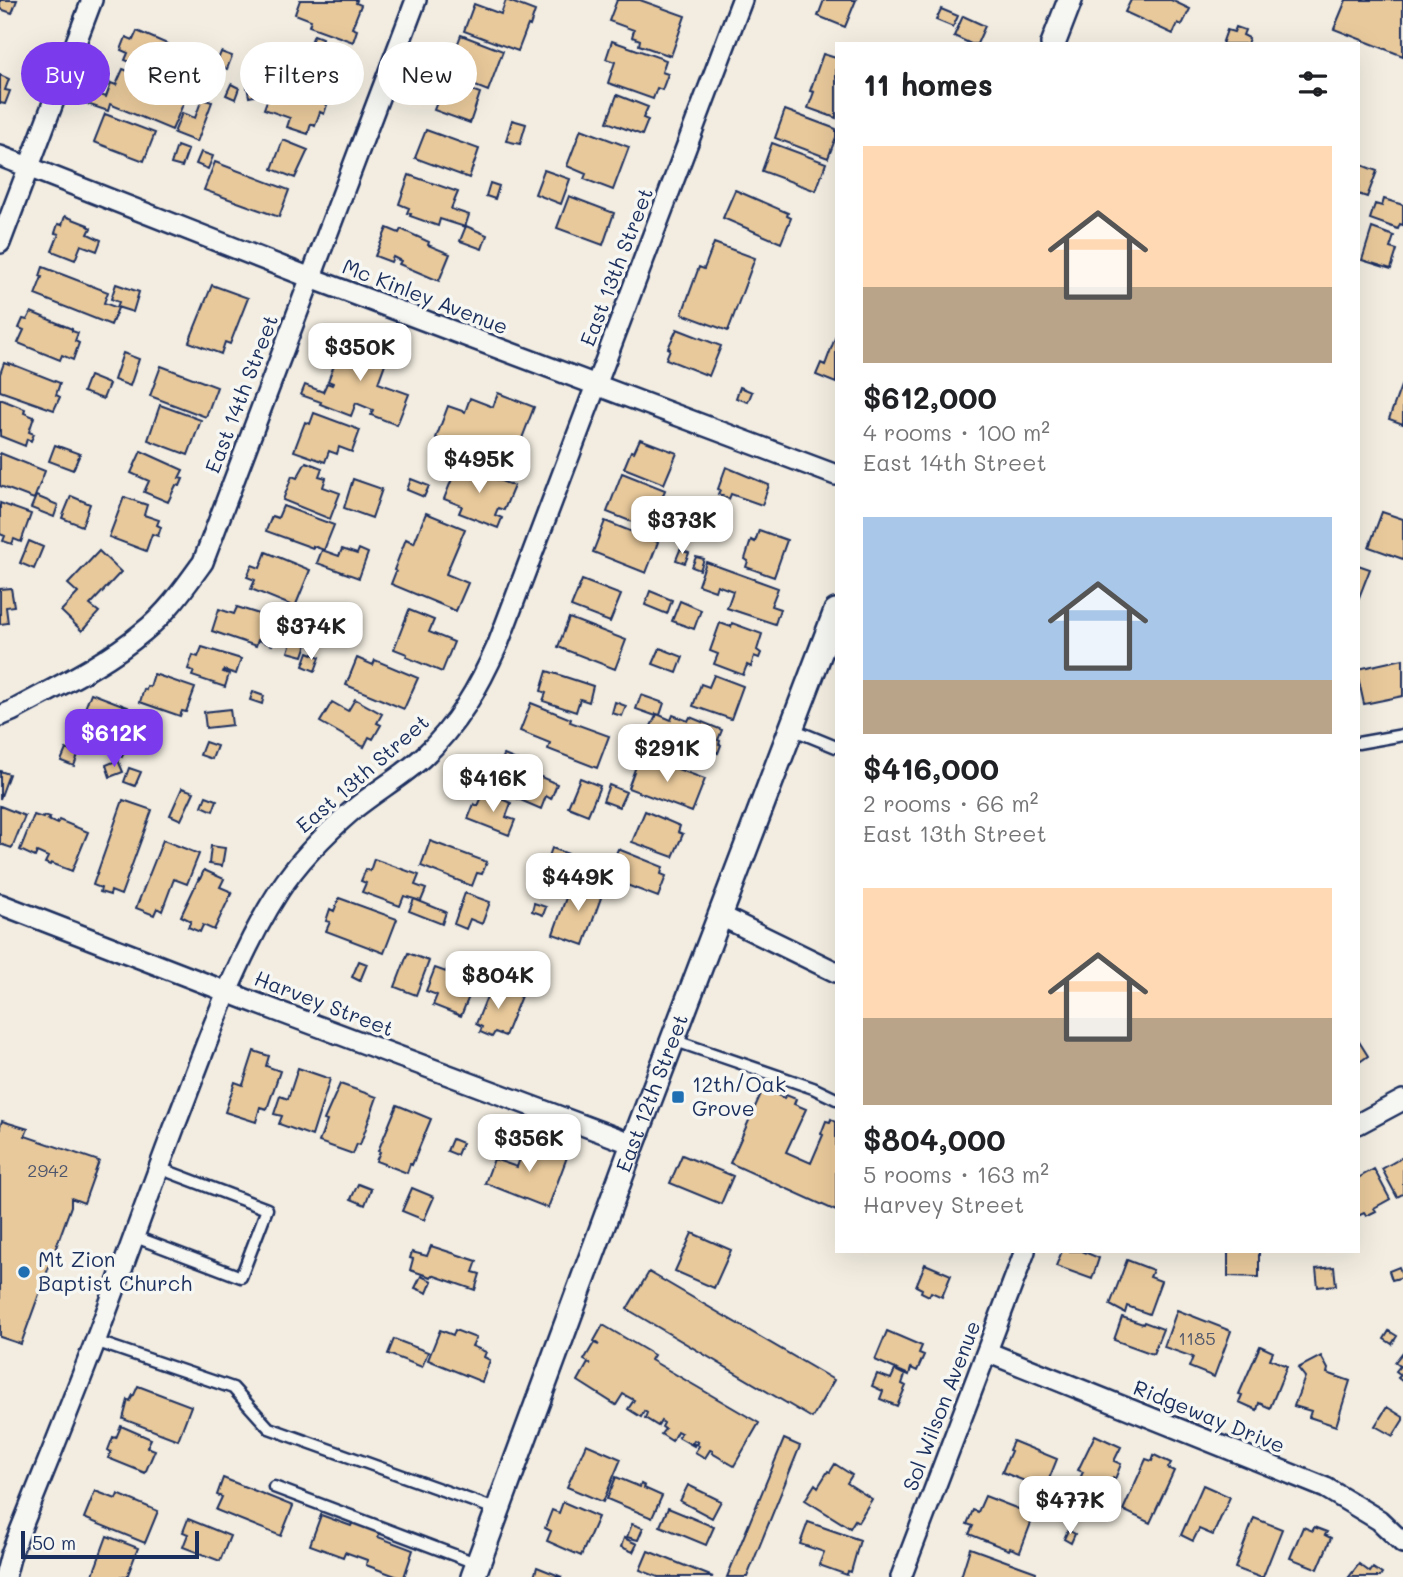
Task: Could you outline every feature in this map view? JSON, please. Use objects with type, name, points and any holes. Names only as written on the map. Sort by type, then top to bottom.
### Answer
[{"type":"street","points":[[0,243],[92,0]]},
{"type":"street","name":"East 14th Street","points":[[0,716],[100,662],[144,632],[180,594],[203,562],[416,0]]},
{"type":"street","name":"East 13th Street","points":[[5,1577],[11,1554],[95,1341],[159,1168],[228,992],[255,935],[279,891],[311,850],[354,810],[421,759],[444,736],[482,679],[498,645],[742,0]]},
{"type":"street","points":[[1054,42],[1070,0]]},
{"type":"street","name":"Mc Kinley Avenue","points":[[0,156],[311,278],[835,475]]},
{"type":"street","name":"East 12th Street","points":[[476,1571],[719,915],[791,729],[826,650],[835,615]]},
{"type":"street","name":"Harvey Street","points":[[0,904],[633,1144]]},
{"type":"street","points":[[719,915],[835,972]]},
{"type":"street","points":[[1360,1123],[1403,1100]]},
{"type":"street","name":"Sol Wilson Avenue","points":[[901,1577],[1024,1253]]},
{"type":"street","name":"Ridgeway Drive","points":[[987,1352],[1326,1488],[1379,1520],[1403,1543]]},
{"type":"lane","points":[[791,729],[835,747]]},
{"type":"lane","points":[[1360,743],[1403,735]]},
{"type":"lane","points":[[673,1041],[813,1088],[835,1099]]},
{"type":"lane","points":[[133,1236],[241,1277],[267,1209],[159,1168]]},
{"type":"lane","points":[[95,1341],[233,1388],[269,1428],[498,1510]]},
{"type":"lane","points":[[274,1487],[476,1571]]},
{"type":"building","points":[[0,0],[17,0],[12,13],[0,9]]},
{"type":"building","points":[[300,0],[357,0],[356,3],[361,5],[352,28],[357,30],[353,42],[309,26],[311,20],[295,14]]},
{"type":"building","points":[[506,0],[535,11],[518,51],[464,31],[474,4],[501,14]]},
{"type":"building","points":[[617,0],[640,0],[685,16],[671,56],[639,45],[640,40],[632,37],[634,30],[609,21]]},
{"type":"building","points":[[824,0],[856,0],[845,27],[818,16]]},
{"type":"building","points":[[1131,0],[1171,0],[1190,9],[1182,25],[1178,23],[1173,34],[1125,12]]},
{"type":"building","points":[[1346,0],[1403,0],[1403,56],[1334,29]]},
{"type":"building","points":[[941,9],[958,16],[953,27],[936,20]]},
{"type":"building","points":[[963,16],[985,26],[978,42],[967,42],[954,36]]},
{"type":"building","points":[[1236,27],[1245,30],[1243,35],[1249,38],[1248,42],[1223,42],[1227,30],[1234,32]]},
{"type":"building","points":[[137,31],[163,42],[124,42],[126,37],[133,40]]},
{"type":"building","points":[[314,35],[326,42],[311,42]]},
{"type":"building","points":[[461,35],[503,51],[488,91],[477,87],[477,42],[458,42]]},
{"type":"building","points":[[612,41],[666,60],[662,72],[668,74],[662,90],[657,88],[653,99],[608,83],[615,62],[606,59]]},
{"type":"building","points":[[226,54],[232,56],[226,69]]},
{"type":"building","points":[[823,54],[835,58],[835,118],[808,108],[814,92],[810,91]]},
{"type":"building","points":[[123,69],[124,105],[183,105],[172,130],[110,104],[110,86],[111,83],[116,85]]},
{"type":"building","points":[[0,75],[9,79],[5,90],[10,91],[5,104],[0,103]]},
{"type":"building","points":[[231,84],[239,88],[235,99],[226,95]]},
{"type":"building","points":[[617,95],[648,107],[643,118],[648,120],[642,135],[607,122]]},
{"type":"building","points":[[90,105],[110,105],[108,111]]},
{"type":"building","points":[[200,105],[211,105],[197,142],[174,133],[182,113],[195,118]]},
{"type":"building","points":[[265,105],[327,105],[324,114],[320,112],[315,126],[311,124],[308,134],[287,127],[290,118],[264,109]]},
{"type":"building","points":[[436,105],[476,105],[470,123],[434,110]]},
{"type":"building","points":[[785,110],[835,129],[835,140],[828,158],[775,138]]},
{"type":"building","points":[[105,114],[155,133],[144,161],[94,142]]},
{"type":"building","points":[[512,120],[526,124],[520,144],[506,141]]},
{"type":"building","points":[[581,129],[629,147],[613,190],[584,179],[586,174],[567,166]]},
{"type":"building","points":[[426,130],[479,149],[469,178],[415,158]]},
{"type":"building","points":[[283,140],[308,150],[295,178],[272,169]]},
{"type":"building","points":[[772,143],[826,163],[816,191],[762,171]]},
{"type":"building","points":[[177,146],[188,150],[182,167],[171,164]]},
{"type":"building","points":[[201,152],[213,156],[208,169],[196,164]]},
{"type":"building","points":[[215,162],[289,190],[279,217],[204,190]]},
{"type":"building","points":[[1360,164],[1377,171],[1367,197],[1360,195]]},
{"type":"building","points":[[544,170],[570,179],[561,204],[535,194]]},
{"type":"building","points":[[409,175],[458,192],[451,209],[469,215],[465,227],[440,219],[438,226],[410,216],[411,214],[407,213],[409,208],[399,204]]},
{"type":"building","points":[[490,183],[499,186],[495,199],[486,196]]},
{"type":"building","points":[[735,190],[788,213],[787,216],[791,218],[781,243],[723,218]]},
{"type":"building","points":[[569,196],[614,213],[603,245],[557,228]]},
{"type":"building","points":[[1384,199],[1403,205],[1403,225],[1400,224],[1398,229],[1370,219],[1375,204],[1382,206]]},
{"type":"building","points":[[65,216],[91,228],[88,234],[101,240],[97,251],[81,245],[75,260],[52,251],[59,234],[55,233],[58,224],[62,225]]},
{"type":"building","points":[[466,226],[487,235],[482,249],[460,241]]},
{"type":"building","points":[[387,228],[399,233],[401,229],[450,254],[439,281],[399,264],[401,261],[393,257],[391,262],[375,256]]},
{"type":"building","points":[[1372,228],[1394,236],[1390,248],[1397,250],[1391,269],[1362,260]]},
{"type":"building","points":[[714,243],[755,258],[728,331],[682,314],[699,267],[704,269]]},
{"type":"building","points":[[43,267],[108,292],[104,303],[118,308],[111,325],[35,295]]},
{"type":"building","points":[[116,284],[139,292],[133,312],[117,307],[119,302],[111,299]]},
{"type":"building","points":[[212,285],[248,298],[230,344],[225,342],[221,354],[189,342]]},
{"type":"building","points":[[31,312],[78,333],[75,341],[79,343],[73,360],[62,355],[60,360],[18,343],[24,330],[19,328],[23,319],[27,320]]},
{"type":"building","points":[[677,329],[721,346],[709,376],[666,359]]},
{"type":"building","points":[[346,334],[390,350],[378,383],[409,394],[397,425],[371,415],[373,410],[356,403],[351,416],[301,395],[305,385],[323,392],[327,383],[332,385],[333,383],[328,381]]},
{"type":"building","points":[[835,338],[835,383],[816,375],[821,363],[825,365]]},
{"type":"building","points":[[123,353],[139,359],[130,386],[114,380]]},
{"type":"building","points":[[4,363],[60,383],[56,395],[60,397],[54,410],[0,391],[0,374]]},
{"type":"building","points":[[161,366],[217,387],[206,417],[150,396]]},
{"type":"building","points":[[89,376],[109,384],[103,399],[83,392]]},
{"type":"building","points":[[1401,386],[1403,387],[1403,424],[1389,419]]},
{"type":"building","points":[[740,387],[752,392],[748,402],[736,398]]},
{"type":"building","points":[[498,393],[534,407],[511,467],[436,438],[448,406],[465,412],[470,398],[493,407]]},
{"type":"building","points":[[0,399],[25,409],[24,413],[34,417],[29,432],[34,434],[31,441],[27,439],[25,446],[0,436]]},
{"type":"building","points":[[160,405],[201,420],[188,455],[148,440]]},
{"type":"building","points":[[314,413],[360,430],[352,452],[339,447],[337,454],[329,451],[325,462],[294,451],[305,422],[310,424]]},
{"type":"building","points":[[640,439],[677,453],[664,484],[624,468]]},
{"type":"building","points":[[55,445],[80,454],[73,470],[49,461]]},
{"type":"building","points":[[141,451],[183,470],[179,478],[183,479],[180,486],[176,485],[168,502],[144,492],[149,481],[131,473]]},
{"type":"building","points":[[0,453],[45,471],[34,499],[0,486]]},
{"type":"building","points":[[306,462],[322,468],[319,476],[326,478],[323,487],[340,493],[330,519],[283,500],[292,476],[297,478]]},
{"type":"building","points":[[458,464],[514,486],[504,510],[498,508],[495,515],[502,518],[498,528],[459,513],[462,506],[444,499]]},
{"type":"building","points":[[726,467],[769,485],[762,505],[731,494],[729,499],[718,494]]},
{"type":"building","points":[[622,473],[665,490],[650,529],[607,512]]},
{"type":"building","points":[[353,479],[382,489],[372,518],[344,508]]},
{"type":"building","points":[[411,479],[429,486],[424,497],[407,490]]},
{"type":"building","points":[[36,496],[58,505],[54,517],[31,508]]},
{"type":"building","points":[[71,496],[90,504],[82,526],[62,518]]},
{"type":"building","points":[[124,497],[147,505],[144,515],[159,520],[157,525],[161,527],[158,536],[152,534],[146,551],[109,537]]},
{"type":"building","points":[[0,503],[31,514],[21,542],[14,539],[12,544],[3,541],[5,536],[0,534]]},
{"type":"building","points":[[283,506],[334,525],[324,550],[266,531],[272,516],[278,518]]},
{"type":"building","points":[[1382,512],[1403,519],[1403,559],[1369,547]]},
{"type":"building","points":[[426,513],[465,529],[446,574],[468,583],[456,611],[391,584],[406,539],[414,543]]},
{"type":"building","points":[[605,521],[658,542],[646,573],[593,552]]},
{"type":"building","points":[[759,530],[787,540],[774,577],[746,567],[748,561],[745,559],[751,540],[755,542]]},
{"type":"building","points":[[29,541],[43,547],[34,569],[20,563]]},
{"type":"building","points":[[342,549],[357,554],[359,549],[368,553],[359,578],[317,563],[322,550],[339,556]]},
{"type":"building","points":[[680,550],[689,553],[685,563],[676,560]]},
{"type":"building","points":[[99,551],[121,572],[90,605],[99,612],[82,631],[61,611],[78,593],[68,584]]},
{"type":"building","points":[[266,552],[310,570],[295,607],[251,589],[255,580],[247,577],[252,565],[260,568]]},
{"type":"building","points":[[696,557],[704,559],[700,570],[692,567]]},
{"type":"building","points":[[706,562],[778,588],[771,606],[780,609],[775,624],[727,608],[733,591],[717,585],[715,591],[698,585]]},
{"type":"building","points":[[1360,566],[1370,569],[1360,595]]},
{"type":"building","points":[[582,580],[621,595],[610,622],[571,607]]},
{"type":"building","points":[[11,588],[14,606],[6,607],[8,623],[0,624],[0,589]]},
{"type":"building","points":[[650,591],[672,600],[667,614],[645,605]]},
{"type":"building","points":[[680,601],[701,610],[694,629],[672,621]]},
{"type":"building","points":[[237,607],[281,621],[272,645],[258,640],[256,646],[212,631],[219,609],[234,614]]},
{"type":"building","points":[[409,610],[434,620],[429,632],[454,642],[442,672],[394,649]]},
{"type":"building","points":[[292,615],[317,623],[312,643],[308,641],[303,656],[288,652],[294,633],[287,631]]},
{"type":"building","points":[[569,618],[626,640],[615,669],[558,647]]},
{"type":"building","points":[[720,623],[731,627],[732,623],[762,634],[757,650],[761,653],[759,658],[754,656],[751,667],[747,665],[743,675],[714,664],[718,654],[710,651]]},
{"type":"building","points":[[202,647],[241,659],[236,674],[224,670],[223,672],[229,674],[225,687],[192,676],[194,671],[188,669],[193,655],[198,657]]},
{"type":"building","points":[[660,648],[683,657],[677,673],[653,664]]},
{"type":"building","points":[[308,652],[320,657],[315,671],[303,666]]},
{"type":"building","points":[[357,658],[373,665],[375,660],[418,678],[404,709],[346,685]]},
{"type":"building","points":[[1403,659],[1403,696],[1364,704],[1360,669]]},
{"type":"building","points":[[547,671],[593,686],[589,702],[580,699],[576,712],[543,701],[546,693],[541,691]]},
{"type":"building","points":[[154,674],[195,688],[186,712],[182,711],[180,716],[140,702],[144,689],[150,687]]},
{"type":"building","points":[[714,675],[743,686],[731,719],[693,706],[701,684],[709,687]]},
{"type":"building","points":[[253,692],[264,696],[262,704],[250,700]]},
{"type":"building","points":[[91,693],[128,707],[124,718],[136,723],[122,757],[85,742],[88,735],[80,732],[84,723],[80,721]]},
{"type":"building","points":[[641,695],[664,703],[660,715],[636,709]]},
{"type":"building","points":[[355,699],[382,714],[377,723],[381,725],[373,739],[369,737],[364,747],[320,722],[332,702],[348,711]]},
{"type":"building","points":[[615,702],[626,706],[622,716],[612,713]]},
{"type":"building","points":[[531,703],[571,719],[570,722],[609,736],[597,768],[548,749],[550,743],[520,731]]},
{"type":"building","points":[[230,709],[232,725],[206,728],[204,712]]},
{"type":"building","points":[[657,714],[671,720],[673,715],[688,721],[690,717],[722,730],[718,740],[721,745],[711,765],[645,738]]},
{"type":"building","points":[[205,742],[217,746],[212,759],[200,755]]},
{"type":"building","points":[[66,749],[78,755],[74,766],[61,761]]},
{"type":"building","points":[[504,755],[536,768],[534,774],[557,784],[551,799],[546,796],[541,809],[486,785],[496,763],[500,765]]},
{"type":"building","points":[[639,758],[647,761],[648,758],[705,779],[692,812],[628,788]]},
{"type":"building","points":[[118,760],[123,772],[110,777],[106,765]]},
{"type":"building","points":[[129,768],[141,772],[135,786],[124,782]]},
{"type":"building","points":[[0,771],[9,774],[0,799]]},
{"type":"building","points":[[580,778],[600,786],[588,815],[568,807]]},
{"type":"building","points":[[609,785],[626,792],[619,807],[603,801]]},
{"type":"building","points":[[182,788],[194,792],[181,820],[170,815]]},
{"type":"building","points":[[484,792],[511,803],[506,817],[515,820],[509,835],[468,819],[474,804],[478,806]]},
{"type":"building","points":[[206,796],[217,800],[213,811],[202,806]]},
{"type":"building","points":[[123,800],[152,810],[121,895],[111,891],[110,895],[100,892],[101,888],[93,885]]},
{"type":"building","points":[[0,806],[25,816],[12,848],[0,844]]},
{"type":"building","points":[[645,811],[680,826],[678,832],[683,834],[673,857],[632,842]]},
{"type":"building","points":[[34,815],[50,818],[48,820],[57,824],[59,820],[88,832],[72,871],[45,863],[48,857],[37,852],[35,857],[20,850]]},
{"type":"building","points":[[163,840],[199,854],[187,884],[174,879],[162,911],[157,908],[154,915],[136,908]]},
{"type":"building","points":[[430,841],[487,862],[482,874],[477,873],[472,886],[421,866]]},
{"type":"building","points":[[211,846],[225,848],[222,866],[209,864]]},
{"type":"building","points":[[552,848],[574,856],[569,869],[547,862]]},
{"type":"building","points":[[618,849],[663,867],[661,874],[666,876],[658,897],[616,881],[619,874],[609,870]]},
{"type":"building","points":[[374,859],[419,875],[415,885],[426,889],[421,901],[404,896],[400,906],[362,892],[366,883],[361,881],[366,869],[370,871]]},
{"type":"building","points":[[204,870],[224,879],[220,887],[232,892],[214,930],[203,925],[200,932],[188,927],[191,921],[181,916]]},
{"type":"building","points":[[572,881],[603,892],[584,945],[553,934]]},
{"type":"building","points":[[465,893],[490,902],[482,924],[470,919],[466,929],[454,924]]},
{"type":"building","points":[[339,898],[397,919],[384,953],[326,931],[330,922],[326,921],[330,909],[334,911]]},
{"type":"building","points":[[414,899],[446,912],[442,924],[409,911]]},
{"type":"building","points":[[534,903],[546,907],[543,915],[532,911]]},
{"type":"building","points":[[408,953],[429,961],[416,995],[395,987]]},
{"type":"building","points":[[451,960],[479,972],[461,1016],[433,1005],[437,995],[426,991],[435,968],[446,972]]},
{"type":"building","points":[[359,961],[367,964],[360,981],[352,977]]},
{"type":"building","points":[[492,984],[521,996],[505,1036],[495,1032],[492,1037],[480,1032],[482,1027],[476,1024]]},
{"type":"building","points":[[1360,1043],[1368,1056],[1360,1062]]},
{"type":"building","points":[[254,1051],[269,1056],[266,1066],[280,1071],[267,1109],[260,1107],[256,1122],[225,1112],[235,1082],[243,1085]]},
{"type":"building","points":[[298,1068],[330,1079],[312,1136],[279,1124],[282,1116],[274,1114],[280,1096],[288,1099]]},
{"type":"building","points":[[340,1084],[377,1097],[360,1145],[357,1144],[353,1154],[319,1142],[327,1121],[324,1120]]},
{"type":"building","points":[[763,1089],[784,1098],[786,1095],[796,1099],[794,1104],[806,1109],[786,1152],[811,1163],[826,1121],[830,1122],[831,1119],[835,1121],[835,1211],[730,1163]]},
{"type":"building","points":[[397,1105],[431,1119],[407,1173],[376,1161]]},
{"type":"building","name":"Mt Zion Baptist Church","points":[[2,1121],[28,1129],[25,1136],[99,1161],[84,1203],[71,1198],[71,1206],[21,1344],[0,1337]]},
{"type":"building","points":[[452,1139],[462,1143],[457,1155],[447,1151]]},
{"type":"building","points":[[520,1139],[567,1157],[548,1208],[485,1183],[494,1159],[517,1167],[521,1155],[515,1152]]},
{"type":"building","points":[[682,1155],[733,1176],[721,1204],[670,1183]]},
{"type":"building","points":[[1403,1157],[1403,1194],[1397,1197],[1382,1169]]},
{"type":"building","points":[[1374,1169],[1390,1199],[1366,1216],[1364,1213],[1360,1215],[1360,1177]]},
{"type":"building","points":[[358,1184],[371,1189],[365,1205],[351,1199]]},
{"type":"building","points":[[412,1188],[434,1197],[424,1220],[402,1211]]},
{"type":"building","points":[[692,1233],[731,1250],[714,1288],[675,1271]]},
{"type":"building","points":[[431,1246],[477,1261],[473,1272],[480,1274],[475,1290],[410,1270],[412,1252],[427,1256]]},
{"type":"building","points":[[1061,1253],[1087,1253],[1099,1258],[1092,1279],[1056,1266]]},
{"type":"building","points":[[1228,1253],[1259,1253],[1259,1277],[1228,1276]]},
{"type":"building","points":[[1127,1260],[1153,1270],[1150,1277],[1161,1281],[1149,1314],[1127,1306],[1125,1313],[1110,1305]]},
{"type":"building","points":[[925,1264],[951,1275],[942,1297],[931,1292],[929,1296],[916,1286]]},
{"type":"building","points":[[1334,1267],[1336,1285],[1318,1287],[1316,1269]]},
{"type":"building","points":[[1399,1267],[1403,1277],[1392,1280],[1389,1271]]},
{"type":"building","points":[[649,1272],[834,1380],[812,1418],[627,1309]]},
{"type":"building","points":[[421,1276],[432,1281],[427,1293],[415,1288]]},
{"type":"building","points":[[1177,1310],[1231,1331],[1214,1377],[1189,1367],[1193,1357],[1164,1347]]},
{"type":"building","points":[[1122,1317],[1163,1329],[1153,1354],[1114,1340]]},
{"type":"building","points":[[603,1325],[654,1355],[651,1360],[759,1423],[734,1466],[712,1453],[713,1451],[710,1450],[705,1458],[695,1452],[699,1446],[696,1444],[698,1442],[694,1440],[694,1446],[678,1437],[681,1433],[677,1431],[672,1441],[661,1434],[665,1429],[662,1427],[664,1423],[661,1421],[658,1426],[645,1418],[647,1413],[644,1411],[641,1417],[628,1409],[634,1400],[623,1394],[616,1405],[578,1381],[588,1363],[591,1364],[584,1360],[594,1343],[599,1345],[594,1341]]},
{"type":"building","points":[[440,1330],[453,1335],[455,1330],[476,1338],[472,1346],[486,1352],[484,1357],[490,1360],[482,1382],[428,1360]]},
{"type":"building","points":[[887,1331],[922,1346],[919,1353],[924,1355],[917,1371],[911,1368],[909,1375],[875,1360]]},
{"type":"building","points":[[1389,1331],[1397,1336],[1392,1344],[1384,1339]]},
{"type":"building","points":[[394,1339],[428,1352],[422,1367],[388,1354]]},
{"type":"building","points":[[1260,1346],[1273,1352],[1270,1359],[1287,1366],[1270,1408],[1259,1403],[1257,1410],[1239,1402],[1242,1395],[1239,1394]]},
{"type":"building","points":[[1403,1352],[1403,1382],[1396,1371],[1400,1366],[1395,1362]]},
{"type":"building","points":[[1321,1356],[1328,1369],[1327,1373],[1350,1381],[1336,1426],[1309,1417],[1311,1411],[1294,1406],[1305,1377],[1298,1368]]},
{"type":"building","points":[[895,1370],[905,1375],[902,1384],[906,1386],[897,1406],[880,1399],[883,1391],[872,1386],[877,1374],[891,1379]]},
{"type":"building","points":[[138,1386],[191,1406],[178,1440],[123,1419],[128,1400],[130,1401]]},
{"type":"building","points":[[1387,1407],[1403,1417],[1393,1436],[1375,1426]]},
{"type":"building","points":[[121,1426],[151,1439],[147,1447],[155,1450],[145,1473],[108,1458],[113,1437],[116,1438]]},
{"type":"building","points":[[1095,1435],[1121,1447],[1114,1461],[1121,1464],[1104,1499],[1076,1487],[1083,1472],[1078,1470]]},
{"type":"building","points":[[784,1439],[800,1446],[747,1577],[727,1577]]},
{"type":"building","points":[[1013,1441],[1057,1459],[1045,1489],[1002,1472]]},
{"type":"building","points":[[586,1444],[621,1459],[603,1502],[567,1487]]},
{"type":"building","points":[[1154,1455],[1171,1463],[1168,1468],[1174,1471],[1150,1523],[1123,1510],[1146,1459],[1152,1461]]},
{"type":"building","points":[[835,1464],[852,1475],[847,1483],[872,1499],[858,1522],[855,1520],[850,1528],[805,1500],[815,1484],[818,1487]]},
{"type":"building","points":[[616,1477],[640,1487],[641,1484],[662,1496],[652,1518],[607,1499]]},
{"type":"building","points":[[223,1478],[293,1506],[281,1536],[216,1510],[222,1497],[217,1495]]},
{"type":"building","points":[[688,1485],[721,1501],[712,1518],[680,1501]]},
{"type":"building","points":[[1203,1485],[1230,1497],[1213,1535],[1199,1529],[1193,1541],[1181,1535]]},
{"type":"building","points":[[95,1491],[116,1499],[118,1494],[158,1511],[145,1543],[84,1518]]},
{"type":"building","points":[[985,1496],[1034,1515],[1020,1552],[969,1534],[973,1526],[967,1524],[973,1510],[978,1512]]},
{"type":"building","points":[[563,1502],[598,1517],[581,1556],[547,1541],[551,1531],[545,1528],[552,1510],[559,1513]]},
{"type":"building","points":[[668,1508],[714,1527],[706,1545],[660,1526]]},
{"type":"building","points":[[321,1515],[351,1526],[353,1522],[380,1532],[378,1537],[413,1550],[404,1577],[366,1565],[367,1560],[345,1552],[343,1557],[310,1545]]},
{"type":"building","points":[[1254,1518],[1282,1529],[1263,1577],[1235,1568]]},
{"type":"building","points":[[188,1519],[230,1536],[220,1561],[183,1547],[188,1534],[183,1532]]},
{"type":"building","points":[[808,1522],[860,1540],[851,1572],[848,1571],[847,1575],[819,1565],[824,1552],[800,1544]]},
{"type":"building","points":[[632,1524],[643,1528],[638,1540],[627,1537]]},
{"type":"building","points":[[1303,1527],[1313,1531],[1314,1527],[1327,1532],[1325,1535],[1331,1538],[1318,1569],[1290,1558]]},
{"type":"building","points":[[1068,1530],[1075,1534],[1071,1543],[1064,1539]]},
{"type":"building","points":[[107,1536],[138,1548],[127,1577],[92,1577]]},
{"type":"building","points":[[624,1538],[637,1544],[633,1552],[621,1547]]},
{"type":"building","points":[[970,1548],[1036,1572],[1035,1577],[961,1577]]},
{"type":"building","points":[[648,1551],[713,1577],[658,1577],[640,1570]]},
{"type":"building","points":[[1359,1564],[1370,1572],[1373,1568],[1382,1574],[1380,1577],[1349,1577]]},
{"type":"building","points":[[537,1567],[562,1577],[534,1577]]},
{"type":"place","name":"12th/Oak Grove","points":[[678,1097]]},
{"type":"place","name":"Mt Zion Baptist Church","points":[[24,1272]]}]
